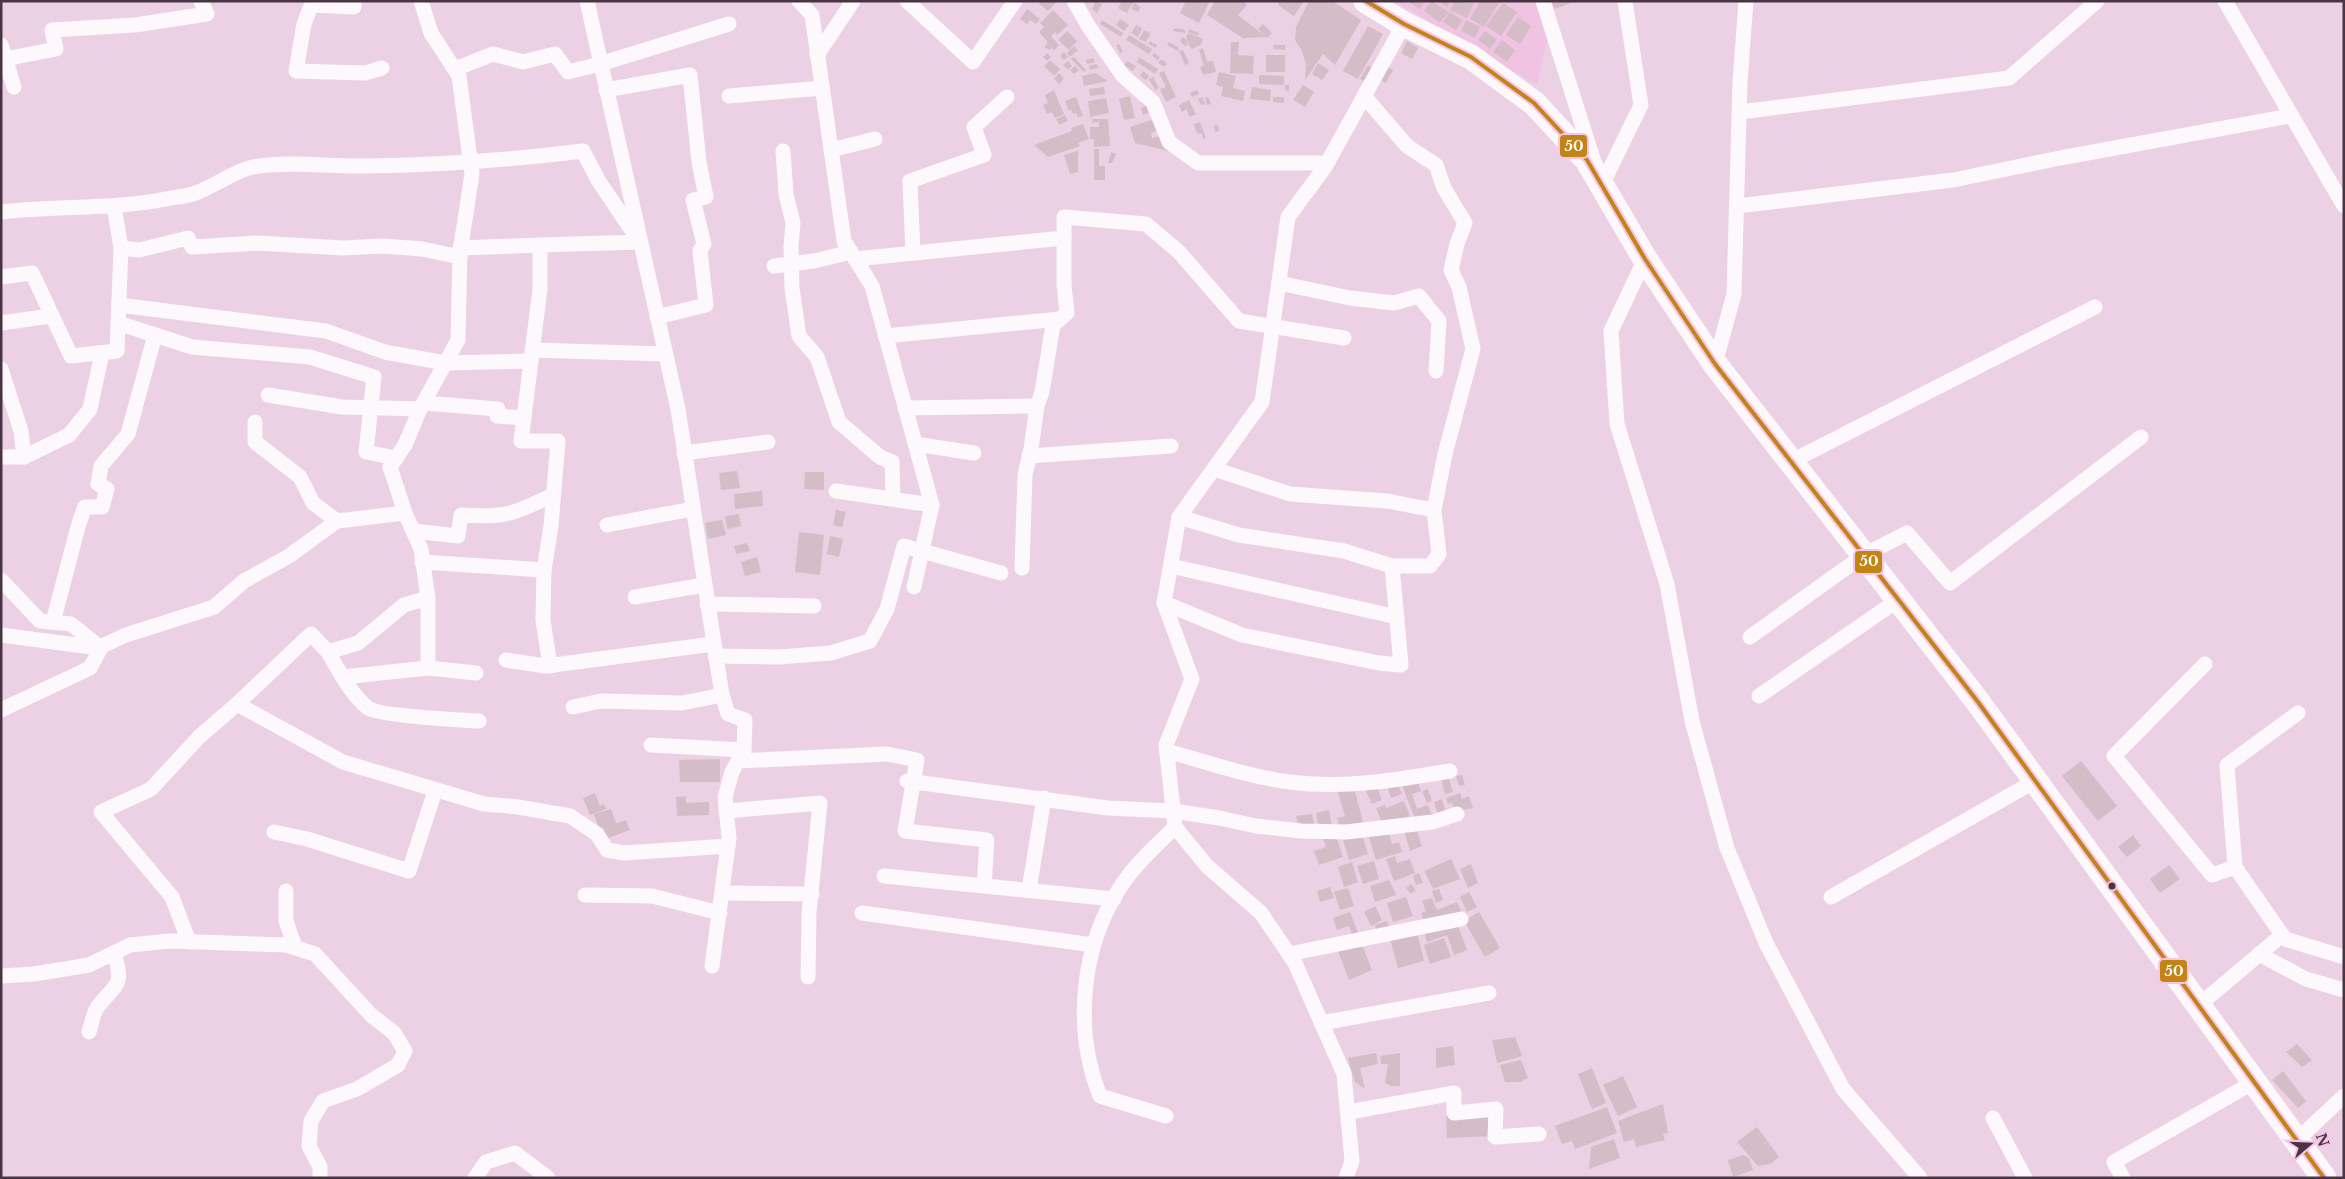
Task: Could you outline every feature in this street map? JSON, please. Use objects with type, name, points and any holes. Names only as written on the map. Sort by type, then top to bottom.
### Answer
[{"type":"main road","points":[[1366,1],[1404,24],[1471,57],[1534,103],[1587,160],[1645,259],[1714,364],[1978,702],[2324,1178]]},
{"type":"street","points":[[14,87],[3,52],[56,49],[52,30],[135,25],[207,14],[201,1]]},
{"type":"street","points":[[354,1],[354,7],[313,3],[304,24],[296,71],[365,73],[382,68]]},
{"type":"street","points":[[421,1],[432,33],[459,76],[472,174],[460,253],[458,340],[422,406],[405,445],[390,467],[405,513],[421,549],[428,598],[428,668]]},
{"type":"street","points":[[586,1],[678,409],[722,695],[728,714],[746,720],[741,755],[732,772],[724,797],[728,846],[712,966]]},
{"type":"street","points":[[799,1],[812,15],[844,241],[872,286],[932,505],[914,587]]},
{"type":"street","points":[[817,55],[853,1]]},
{"type":"street","points":[[906,1],[973,62],[1015,1]]},
{"type":"street","points":[[1074,1],[1089,27],[1123,76],[1153,102],[1169,142],[1198,163],[1327,163]]},
{"type":"street","points":[[1542,1],[1602,185]]},
{"type":"street","points":[[1602,185],[1641,104],[1625,1]]},
{"type":"street","points":[[1714,364],[1734,294],[1746,1]]},
{"type":"street","points":[[1740,112],[2008,78],[2097,1]]},
{"type":"street","points":[[2225,1],[2290,116],[2343,204]]},
{"type":"street","points":[[455,69],[493,54],[523,62],[555,54],[568,72],[729,24]]},
{"type":"street","points":[[1346,1178],[1352,1161],[1344,1074],[1296,963],[1261,913],[1206,866],[1175,826],[1166,745],[1192,679],[1164,603],[1179,517],[1262,402],[1288,217],[1327,163],[1404,24]]},
{"type":"street","points":[[606,90],[690,75],[699,162],[706,197],[693,200],[704,244],[700,251],[706,304],[657,317]]},
{"type":"street","points":[[728,96],[822,88]]},
{"type":"street","points":[[1179,517],[1239,534],[1344,552],[1392,566],[1430,566],[1439,554],[1434,510],[1445,454],[1473,348],[1459,287],[1451,270],[1457,244],[1465,223],[1444,188],[1436,165],[1407,146],[1364,96]]},
{"type":"street","points":[[913,253],[910,181],[984,154],[974,127],[1007,97]]},
{"type":"street","points":[[1738,206],[1953,180],[2060,158],[2290,116]]},
{"type":"street","points":[[831,150],[875,139]]},
{"type":"street","points":[[1,212],[37,208],[143,204],[194,194],[226,177],[257,166],[290,163],[352,166],[470,162],[509,160],[584,151],[598,180],[640,242]]},
{"type":"street","points":[[783,151],[786,194],[793,223],[791,246],[793,264],[792,288],[799,336],[817,357],[839,422],[880,457],[892,462],[893,499]]},
{"type":"street","points":[[1,277],[32,273],[71,356],[116,351],[121,248],[114,206]]},
{"type":"street","points":[[1022,568],[1025,475],[1053,325],[1066,313],[1064,217],[1146,224],[1179,252],[1239,321],[1344,338]]},
{"type":"street","points":[[121,248],[139,250],[188,238],[192,247],[258,243],[342,248],[384,246],[460,253],[540,246],[640,242]]},
{"type":"street","points":[[774,266],[853,256],[913,253],[1064,238]]},
{"type":"street","points":[[540,246],[540,289],[521,441],[558,442],[544,570],[543,620],[550,666]]},
{"type":"street","points":[[1645,259],[1611,331],[1616,424],[1666,584],[1692,721],[1727,848],[1766,943],[1843,1089],[1920,1178]]},
{"type":"street","points":[[1279,283],[1350,298],[1394,303],[1419,296],[1438,321],[1436,371]]},
{"type":"street","points":[[119,305],[326,331],[385,352],[445,363],[531,356],[665,354]]},
{"type":"street","points":[[1790,462],[2095,307]]},
{"type":"street","points":[[1,323],[51,316]]},
{"type":"street","points":[[885,336],[1060,319]]},
{"type":"street","points":[[118,323],[192,347],[310,358],[374,377],[366,452],[396,458]]},
{"type":"street","points":[[53,622],[79,523],[85,507],[102,507],[107,489],[98,484],[102,466],[128,434],[155,334]]},
{"type":"street","points":[[1,457],[24,457],[69,435],[90,409],[102,353]]},
{"type":"street","points":[[1,369],[20,431],[24,457]]},
{"type":"street","points":[[268,396],[370,408],[422,406],[498,409],[497,416],[524,418]]},
{"type":"street","points":[[905,408],[1037,406]]},
{"type":"street","points":[[255,422],[255,442],[300,477],[313,503],[337,522]]},
{"type":"street","points":[[1750,637],[1864,555],[1908,533],[1950,583],[2142,437]]},
{"type":"street","points":[[684,453],[768,442]]},
{"type":"street","points":[[916,444],[974,453]]},
{"type":"street","points":[[1030,456],[1171,446]]},
{"type":"street","points":[[1214,469],[1290,494],[1378,500],[1434,510]]},
{"type":"street","points":[[836,491],[932,505]]},
{"type":"street","points":[[413,531],[458,536],[461,515],[496,517],[515,513],[553,496]]},
{"type":"street","points":[[607,525],[693,509]]},
{"type":"street","points":[[1,710],[90,668],[101,648],[126,635],[214,607],[244,581],[289,556],[337,522],[405,513]]},
{"type":"street","points":[[506,660],[550,666],[714,650],[779,657],[831,653],[870,641],[887,609],[904,546],[1001,574]]},
{"type":"street","points":[[422,562],[544,570]]},
{"type":"street","points":[[1171,566],[1396,617]]},
{"type":"street","points":[[1164,603],[1242,635],[1379,663],[1401,665],[1392,566]]},
{"type":"street","points":[[1,580],[40,621],[71,624],[101,648]]},
{"type":"street","points":[[635,597],[704,585]]},
{"type":"street","points":[[328,652],[358,643],[404,605],[428,598]]},
{"type":"street","points":[[1759,696],[1898,600]]},
{"type":"street","points":[[707,604],[814,606]]},
{"type":"street","points":[[189,942],[172,897],[142,864],[102,812],[151,789],[199,737],[311,634],[328,652],[343,677],[370,709],[415,716],[478,721]]},
{"type":"street","points":[[1,635],[101,648]]},
{"type":"street","points":[[2205,664],[2114,756],[2212,874],[2235,867]]},
{"type":"street","points":[[343,677],[428,668],[476,673]]},
{"type":"street","points":[[573,706],[601,702],[682,703],[722,695]]},
{"type":"street","points":[[237,704],[343,762],[435,791],[484,804],[518,807],[570,816],[597,834],[607,850],[624,853],[728,846]]},
{"type":"street","points":[[2298,713],[2227,765],[2235,867],[2285,939],[2341,956]]},
{"type":"street","points":[[652,745],[741,755],[887,754],[917,760],[909,781],[906,831],[987,840],[984,886]]},
{"type":"street","points":[[1167,751],[1289,782],[1342,785],[1393,781],[1450,771]]},
{"type":"street","points":[[909,781],[1108,808],[1173,811],[1256,826],[1301,831],[1346,832],[1433,822],[1457,814]]},
{"type":"street","points":[[1831,897],[2035,781]]},
{"type":"street","points":[[274,832],[308,839],[409,871],[435,791]]},
{"type":"street","points":[[1029,890],[1044,798]]},
{"type":"street","points":[[726,811],[820,803],[812,894],[808,977]]},
{"type":"street","points":[[1166,1116],[1100,1096],[1093,1079],[1086,1042],[1085,995],[1093,945],[1114,899],[1135,868],[1175,826]]},
{"type":"street","points":[[884,876],[1114,899]]},
{"type":"street","points":[[286,890],[286,921],[295,948]]},
{"type":"street","points":[[723,893],[812,894]]},
{"type":"street","points":[[585,896],[652,896],[720,913]]},
{"type":"street","points":[[862,912],[1093,945]]},
{"type":"street","points":[[1289,954],[1461,918]]},
{"type":"street","points":[[2198,1006],[2282,935]]},
{"type":"street","points":[[1,976],[34,974],[89,965],[130,945],[189,942],[286,945],[315,954],[372,1015],[394,1034],[406,1051],[398,1065],[357,1088],[323,1101],[311,1121],[309,1146],[320,1167],[320,1178]]},
{"type":"street","points":[[89,1032],[97,1006],[114,990],[121,973],[114,953]]},
{"type":"street","points":[[2260,954],[2306,979],[2344,990]]},
{"type":"street","points":[[1321,1023],[1490,993]]},
{"type":"street","points":[[2123,1178],[2114,1162],[2254,1082]]},
{"type":"street","points":[[1349,1112],[1454,1092],[1454,1112],[1496,1109],[1495,1137],[1539,1134]]},
{"type":"street","points":[[2297,1140],[2344,1096]]},
{"type":"street","points":[[1993,1118],[2025,1178]]},
{"type":"street","points":[[475,1178],[486,1162],[515,1153],[548,1178]]},
{"type":"shaded area","points":[[1395,1],[1556,1],[1537,85]]},
{"type":"building","points":[[1041,1],[1057,1],[1048,11],[1039,4]]},
{"type":"building","points":[[1096,1],[1102,4],[1097,13],[1092,9]]},
{"type":"building","points":[[1122,1],[1134,1],[1127,13],[1118,8]]},
{"type":"building","points":[[1186,1],[1210,1],[1199,23],[1180,13]]},
{"type":"building","points":[[1215,1],[1242,1],[1247,5],[1238,15],[1266,37],[1243,38],[1207,15]]},
{"type":"building","points":[[1280,1],[1304,1],[1294,16],[1278,5]]},
{"type":"building","points":[[1309,1],[1332,1],[1361,20],[1335,65],[1323,54],[1305,80],[1306,64],[1301,49],[1295,40],[1296,27]]},
{"type":"building","points":[[1407,1],[1425,1],[1420,9]]},
{"type":"building","points":[[1431,1],[1449,12],[1440,23],[1424,11]]},
{"type":"building","points":[[1438,1],[1450,1],[1447,7]]},
{"type":"building","points":[[1455,1],[1474,3],[1467,18],[1450,10]]},
{"type":"building","points":[[1480,1],[1500,1],[1484,27],[1470,19]]},
{"type":"building","points":[[1551,1],[1570,1],[1570,3],[1555,9]]},
{"type":"building","points":[[1134,3],[1141,7],[1138,12],[1131,9]]},
{"type":"building","points":[[1503,3],[1517,12],[1501,36],[1486,26]]},
{"type":"building","points":[[1027,9],[1040,19],[1036,24],[1030,20],[1027,24],[1020,19]]},
{"type":"building","points":[[1053,10],[1068,25],[1057,35],[1055,32],[1051,36],[1059,45],[1054,50],[1052,48],[1050,50],[1044,47],[1047,41],[1039,32],[1044,27],[1040,23]]},
{"type":"building","points":[[1450,12],[1462,20],[1456,30],[1443,22]]},
{"type":"building","points":[[1518,17],[1531,26],[1520,44],[1506,35]]},
{"type":"building","points":[[1120,19],[1129,25],[1124,31],[1116,25]]},
{"type":"building","points":[[1102,20],[1123,33],[1121,37],[1100,24]]},
{"type":"building","points":[[1466,20],[1480,27],[1475,38],[1461,31]]},
{"type":"building","points":[[1263,24],[1272,33],[1267,38],[1258,29]]},
{"type":"building","points":[[1136,25],[1142,28],[1138,37],[1131,33]]},
{"type":"building","points":[[1368,26],[1383,34],[1358,79],[1343,71]]},
{"type":"building","points":[[1174,28],[1185,30],[1185,33],[1173,31]]},
{"type":"building","points":[[1189,29],[1199,33],[1198,36],[1188,32]]},
{"type":"building","points":[[1144,30],[1151,33],[1146,42],[1139,39]]},
{"type":"building","points":[[1067,31],[1077,41],[1069,50],[1058,40]]},
{"type":"building","points":[[1485,31],[1497,39],[1490,49],[1478,40]]},
{"type":"building","points":[[1188,33],[1203,39],[1201,45],[1191,49],[1186,37]]},
{"type":"building","points":[[1129,35],[1152,49],[1149,54],[1126,40]]},
{"type":"building","points":[[1182,37],[1186,39],[1188,45],[1185,46],[1180,41]]},
{"type":"building","points":[[1502,40],[1515,50],[1507,62],[1493,52]]},
{"type":"building","points":[[1150,41],[1157,45],[1156,48],[1148,44]]},
{"type":"building","points":[[1407,41],[1418,48],[1412,59],[1401,53]]},
{"type":"building","points":[[1169,42],[1179,48],[1178,51],[1167,45]]},
{"type":"building","points":[[1231,42],[1239,42],[1238,55],[1254,56],[1253,74],[1230,73]]},
{"type":"building","points":[[1119,44],[1123,52],[1120,53],[1116,45]]},
{"type":"building","points":[[1274,45],[1285,45],[1285,50],[1273,49]]},
{"type":"building","points":[[1074,46],[1078,50],[1070,57],[1067,53]]},
{"type":"building","points":[[1203,48],[1207,62],[1213,61],[1216,72],[1203,75],[1200,67],[1204,66],[1199,50]]},
{"type":"building","points":[[1183,50],[1189,63],[1185,65],[1179,51]]},
{"type":"building","points":[[1064,52],[1068,57],[1064,60],[1060,56]]},
{"type":"building","points":[[1047,53],[1051,57],[1047,61],[1043,57]]},
{"type":"building","points":[[1154,53],[1160,57],[1158,60],[1152,56]]},
{"type":"building","points":[[1266,55],[1285,55],[1285,72],[1266,72]]},
{"type":"building","points":[[1074,57],[1086,70],[1084,72],[1071,59]]},
{"type":"building","points":[[1139,57],[1158,69],[1155,74],[1137,62]]},
{"type":"building","points":[[1093,58],[1095,62],[1087,64],[1086,60]]},
{"type":"building","points":[[1161,59],[1167,63],[1164,67],[1158,63]]},
{"type":"building","points":[[1050,60],[1060,69],[1054,76],[1044,66]]},
{"type":"building","points":[[1068,61],[1072,66],[1068,70],[1063,65]]},
{"type":"building","points":[[1127,61],[1136,66],[1133,71],[1124,65]]},
{"type":"building","points":[[1377,62],[1393,70],[1386,83],[1370,74]]},
{"type":"building","points":[[1318,63],[1329,70],[1322,80],[1312,74]]},
{"type":"building","points":[[1097,64],[1098,68],[1090,70],[1089,66]]},
{"type":"building","points":[[1368,65],[1372,68],[1364,81],[1360,79]]},
{"type":"building","points":[[1075,66],[1079,70],[1074,74],[1070,70]]},
{"type":"building","points":[[1143,71],[1149,76],[1146,80],[1140,76]]},
{"type":"building","points":[[1164,71],[1176,97],[1166,102],[1160,89],[1166,87],[1159,73]]},
{"type":"building","points":[[1219,72],[1236,76],[1233,88],[1245,91],[1243,101],[1221,96],[1223,87],[1216,85]]},
{"type":"building","points":[[1059,73],[1064,79],[1059,84],[1054,79]]},
{"type":"building","points":[[1095,73],[1108,81],[1084,86],[1082,76]]},
{"type":"building","points":[[1259,75],[1284,76],[1284,85],[1259,84]]},
{"type":"building","points":[[1153,77],[1159,88],[1155,90],[1149,79]]},
{"type":"building","points":[[1285,85],[1289,85],[1289,91],[1285,90]]},
{"type":"building","points":[[1303,85],[1314,92],[1305,107],[1293,100]]},
{"type":"building","points":[[1104,87],[1105,94],[1090,96],[1089,89]]},
{"type":"building","points":[[1252,87],[1271,90],[1270,101],[1250,99]]},
{"type":"building","points":[[1054,90],[1064,114],[1055,118],[1052,112],[1047,114],[1043,105],[1048,103],[1045,95]]},
{"type":"building","points":[[1197,90],[1199,94],[1192,97],[1190,93]]},
{"type":"building","points":[[1130,96],[1135,118],[1124,120],[1119,99]]},
{"type":"building","points":[[1076,97],[1083,116],[1078,117],[1076,113],[1073,114],[1071,109],[1069,111],[1065,101]]},
{"type":"building","points":[[1202,97],[1205,104],[1201,105],[1198,99]]},
{"type":"building","points":[[1208,97],[1211,104],[1207,105],[1205,98]]},
{"type":"building","points":[[1273,97],[1284,97],[1284,103],[1273,102]]},
{"type":"building","points":[[1106,98],[1109,113],[1090,117],[1088,101]]},
{"type":"building","points":[[1189,100],[1196,114],[1190,117],[1186,109],[1182,112],[1179,105]]},
{"type":"building","points":[[1146,106],[1148,113],[1143,115],[1141,108]]},
{"type":"building","points":[[1065,115],[1068,121],[1059,125],[1056,119]]},
{"type":"building","points":[[1158,118],[1161,129],[1151,133],[1152,138],[1164,135],[1169,151],[1135,143],[1130,127]]},
{"type":"building","points":[[1092,119],[1108,119],[1110,146],[1094,147],[1094,139],[1090,139],[1090,127],[1099,127],[1099,122],[1092,123]]},
{"type":"building","points":[[1200,122],[1206,138],[1204,140],[1201,133],[1197,134],[1194,124]]},
{"type":"building","points":[[1083,124],[1089,139],[1078,143],[1080,146],[1048,157],[1034,145],[1072,131],[1071,128]]},
{"type":"building","points":[[1214,125],[1218,125],[1219,131],[1215,132]]},
{"type":"building","points":[[1094,149],[1099,149],[1099,166],[1105,166],[1105,180],[1094,180]]},
{"type":"building","points":[[1078,151],[1078,172],[1070,174],[1064,155]]},
{"type":"building","points":[[1111,152],[1116,154],[1112,163],[1108,163]]},
{"type":"building","points":[[737,471],[740,488],[721,490],[719,473]]},
{"type":"building","points":[[805,472],[824,472],[824,490],[804,489]]},
{"type":"building","points":[[762,491],[763,506],[735,509],[734,494]]},
{"type":"building","points":[[836,510],[846,512],[842,527],[833,525]]},
{"type":"building","points":[[739,514],[741,526],[727,529],[725,516]]},
{"type":"building","points":[[722,520],[726,535],[708,539],[705,523]]},
{"type":"building","points":[[799,532],[824,535],[820,575],[795,572]]},
{"type":"building","points":[[830,536],[843,539],[839,557],[827,554]]},
{"type":"building","points":[[747,543],[750,551],[736,554],[734,546]]},
{"type":"building","points":[[757,557],[761,572],[745,576],[741,562]]},
{"type":"building","points":[[720,759],[720,782],[680,782],[679,760]]},
{"type":"building","points":[[2081,761],[2117,806],[2098,821],[2062,776]]},
{"type":"building","points":[[1462,775],[1465,785],[1459,786],[1456,776]]},
{"type":"building","points":[[1448,776],[1453,792],[1445,794],[1441,778]]},
{"type":"building","points":[[1417,779],[1421,791],[1412,794],[1417,809],[1428,805],[1432,816],[1416,822],[1402,785]]},
{"type":"building","points":[[1397,782],[1402,794],[1391,798],[1387,786]]},
{"type":"building","points":[[1376,785],[1382,800],[1372,804],[1365,789]]},
{"type":"building","points":[[1354,788],[1363,822],[1340,829],[1337,818],[1345,816],[1338,792]]},
{"type":"building","points":[[1428,789],[1432,801],[1427,803],[1422,791]]},
{"type":"building","points":[[595,793],[600,806],[604,804],[606,809],[590,815],[583,798]]},
{"type":"building","points":[[1460,793],[1462,799],[1469,796],[1473,808],[1455,812],[1452,803],[1459,800],[1448,804],[1446,798]]},
{"type":"building","points":[[686,796],[686,803],[709,802],[709,815],[677,816],[676,797]]},
{"type":"building","points":[[1442,799],[1446,812],[1438,815],[1434,802]]},
{"type":"building","points":[[1404,801],[1410,816],[1383,825],[1376,808],[1385,805],[1386,808]]},
{"type":"building","points":[[611,809],[616,823],[626,820],[630,830],[603,840],[594,814]]},
{"type":"building","points":[[1329,810],[1332,828],[1319,830],[1316,813]]},
{"type":"building","points":[[1312,814],[1315,827],[1299,828],[1296,816]]},
{"type":"building","points":[[1415,826],[1422,846],[1410,851],[1404,830]]},
{"type":"building","points":[[1387,828],[1392,844],[1399,842],[1402,852],[1376,860],[1368,834]]},
{"type":"building","points":[[1362,834],[1368,854],[1349,860],[1343,840]]},
{"type":"building","points":[[2133,835],[2141,846],[2127,857],[2118,847]]},
{"type":"building","points":[[1322,836],[1336,836],[1343,857],[1319,865],[1314,851],[1326,847]]},
{"type":"building","points":[[1395,856],[1397,863],[1410,859],[1415,873],[1394,881],[1386,859]]},
{"type":"building","points":[[1451,859],[1460,879],[1433,889],[1424,871]]},
{"type":"building","points":[[1374,861],[1379,879],[1363,884],[1357,866]]},
{"type":"building","points":[[1352,862],[1358,882],[1344,887],[1338,867]]},
{"type":"building","points":[[1471,864],[1478,883],[1468,888],[1460,869]]},
{"type":"building","points":[[2169,865],[2180,879],[2160,893],[2150,879]]},
{"type":"building","points":[[1419,873],[1423,883],[1416,885],[1413,876]]},
{"type":"building","points":[[1389,880],[1396,895],[1375,902],[1370,886]]},
{"type":"building","points":[[1411,884],[1416,890],[1411,894],[1406,888]]},
{"type":"building","points":[[1330,887],[1334,898],[1320,902],[1317,891]]},
{"type":"building","points":[[1348,888],[1354,906],[1340,910],[1334,892]]},
{"type":"building","points":[[1439,889],[1443,900],[1436,903],[1432,891]]},
{"type":"building","points":[[1469,892],[1477,907],[1467,912],[1460,897]]},
{"type":"building","points":[[1406,897],[1413,916],[1393,922],[1387,903]]},
{"type":"building","points":[[1432,898],[1437,910],[1457,902],[1462,913],[1426,927],[1421,913],[1426,911],[1422,901]]},
{"type":"building","points":[[1375,906],[1382,920],[1371,926],[1364,912]]},
{"type":"building","points":[[1350,912],[1358,933],[1352,934],[1349,926],[1337,930],[1333,918]]},
{"type":"building","points":[[1479,912],[1500,948],[1485,957],[1464,921]]},
{"type":"building","points":[[1456,920],[1467,950],[1454,955],[1447,935],[1427,942],[1424,932]]},
{"type":"building","points":[[1387,921],[1390,929],[1377,933],[1375,925]]},
{"type":"building","points":[[1417,932],[1424,961],[1398,968],[1390,939]]},
{"type":"building","points":[[1444,938],[1451,957],[1430,964],[1424,945]]},
{"type":"building","points":[[1361,942],[1372,970],[1349,980],[1338,951]]},
{"type":"building","points":[[1515,1037],[1522,1056],[1497,1063],[1492,1040]]},
{"type":"building","points":[[2297,1044],[2312,1060],[2302,1067],[2286,1052]]},
{"type":"building","points":[[1453,1046],[1455,1065],[1436,1068],[1436,1048]]},
{"type":"building","points":[[1376,1053],[1378,1064],[1360,1068],[1365,1089],[1355,1082],[1348,1058]]},
{"type":"building","points":[[1400,1053],[1400,1086],[1391,1086],[1385,1083],[1388,1064],[1381,1064],[1380,1056]]},
{"type":"building","points":[[1521,1060],[1528,1078],[1520,1082],[1505,1082],[1500,1065]]},
{"type":"building","points":[[1592,1068],[1606,1103],[1592,1109],[1578,1074]]},
{"type":"building","points":[[2283,1071],[2306,1101],[2298,1108],[2272,1080]]},
{"type":"building","points":[[1623,1076],[1637,1107],[1618,1116],[1603,1085]]},
{"type":"building","points":[[1663,1104],[1668,1133],[1663,1134],[1665,1140],[1636,1147],[1634,1139],[1624,1142],[1618,1121]]},
{"type":"building","points":[[1607,1107],[1617,1133],[1575,1149],[1572,1141],[1562,1144],[1555,1126]]},
{"type":"building","points":[[1491,1114],[1492,1136],[1447,1138],[1446,1116]]},
{"type":"building","points":[[1757,1127],[1779,1157],[1770,1164],[1758,1166],[1737,1142]]},
{"type":"building","points":[[1614,1139],[1620,1158],[1589,1169],[1591,1147]]},
{"type":"building","points":[[1743,1155],[1749,1158],[1753,1170],[1733,1177],[1728,1160]]},
{"type":"transit line","name":"50","points":[[1366,1],[1404,24],[1471,57],[1534,103],[1587,160],[1645,259],[1715,364],[1978,702],[2324,1178]]}]
